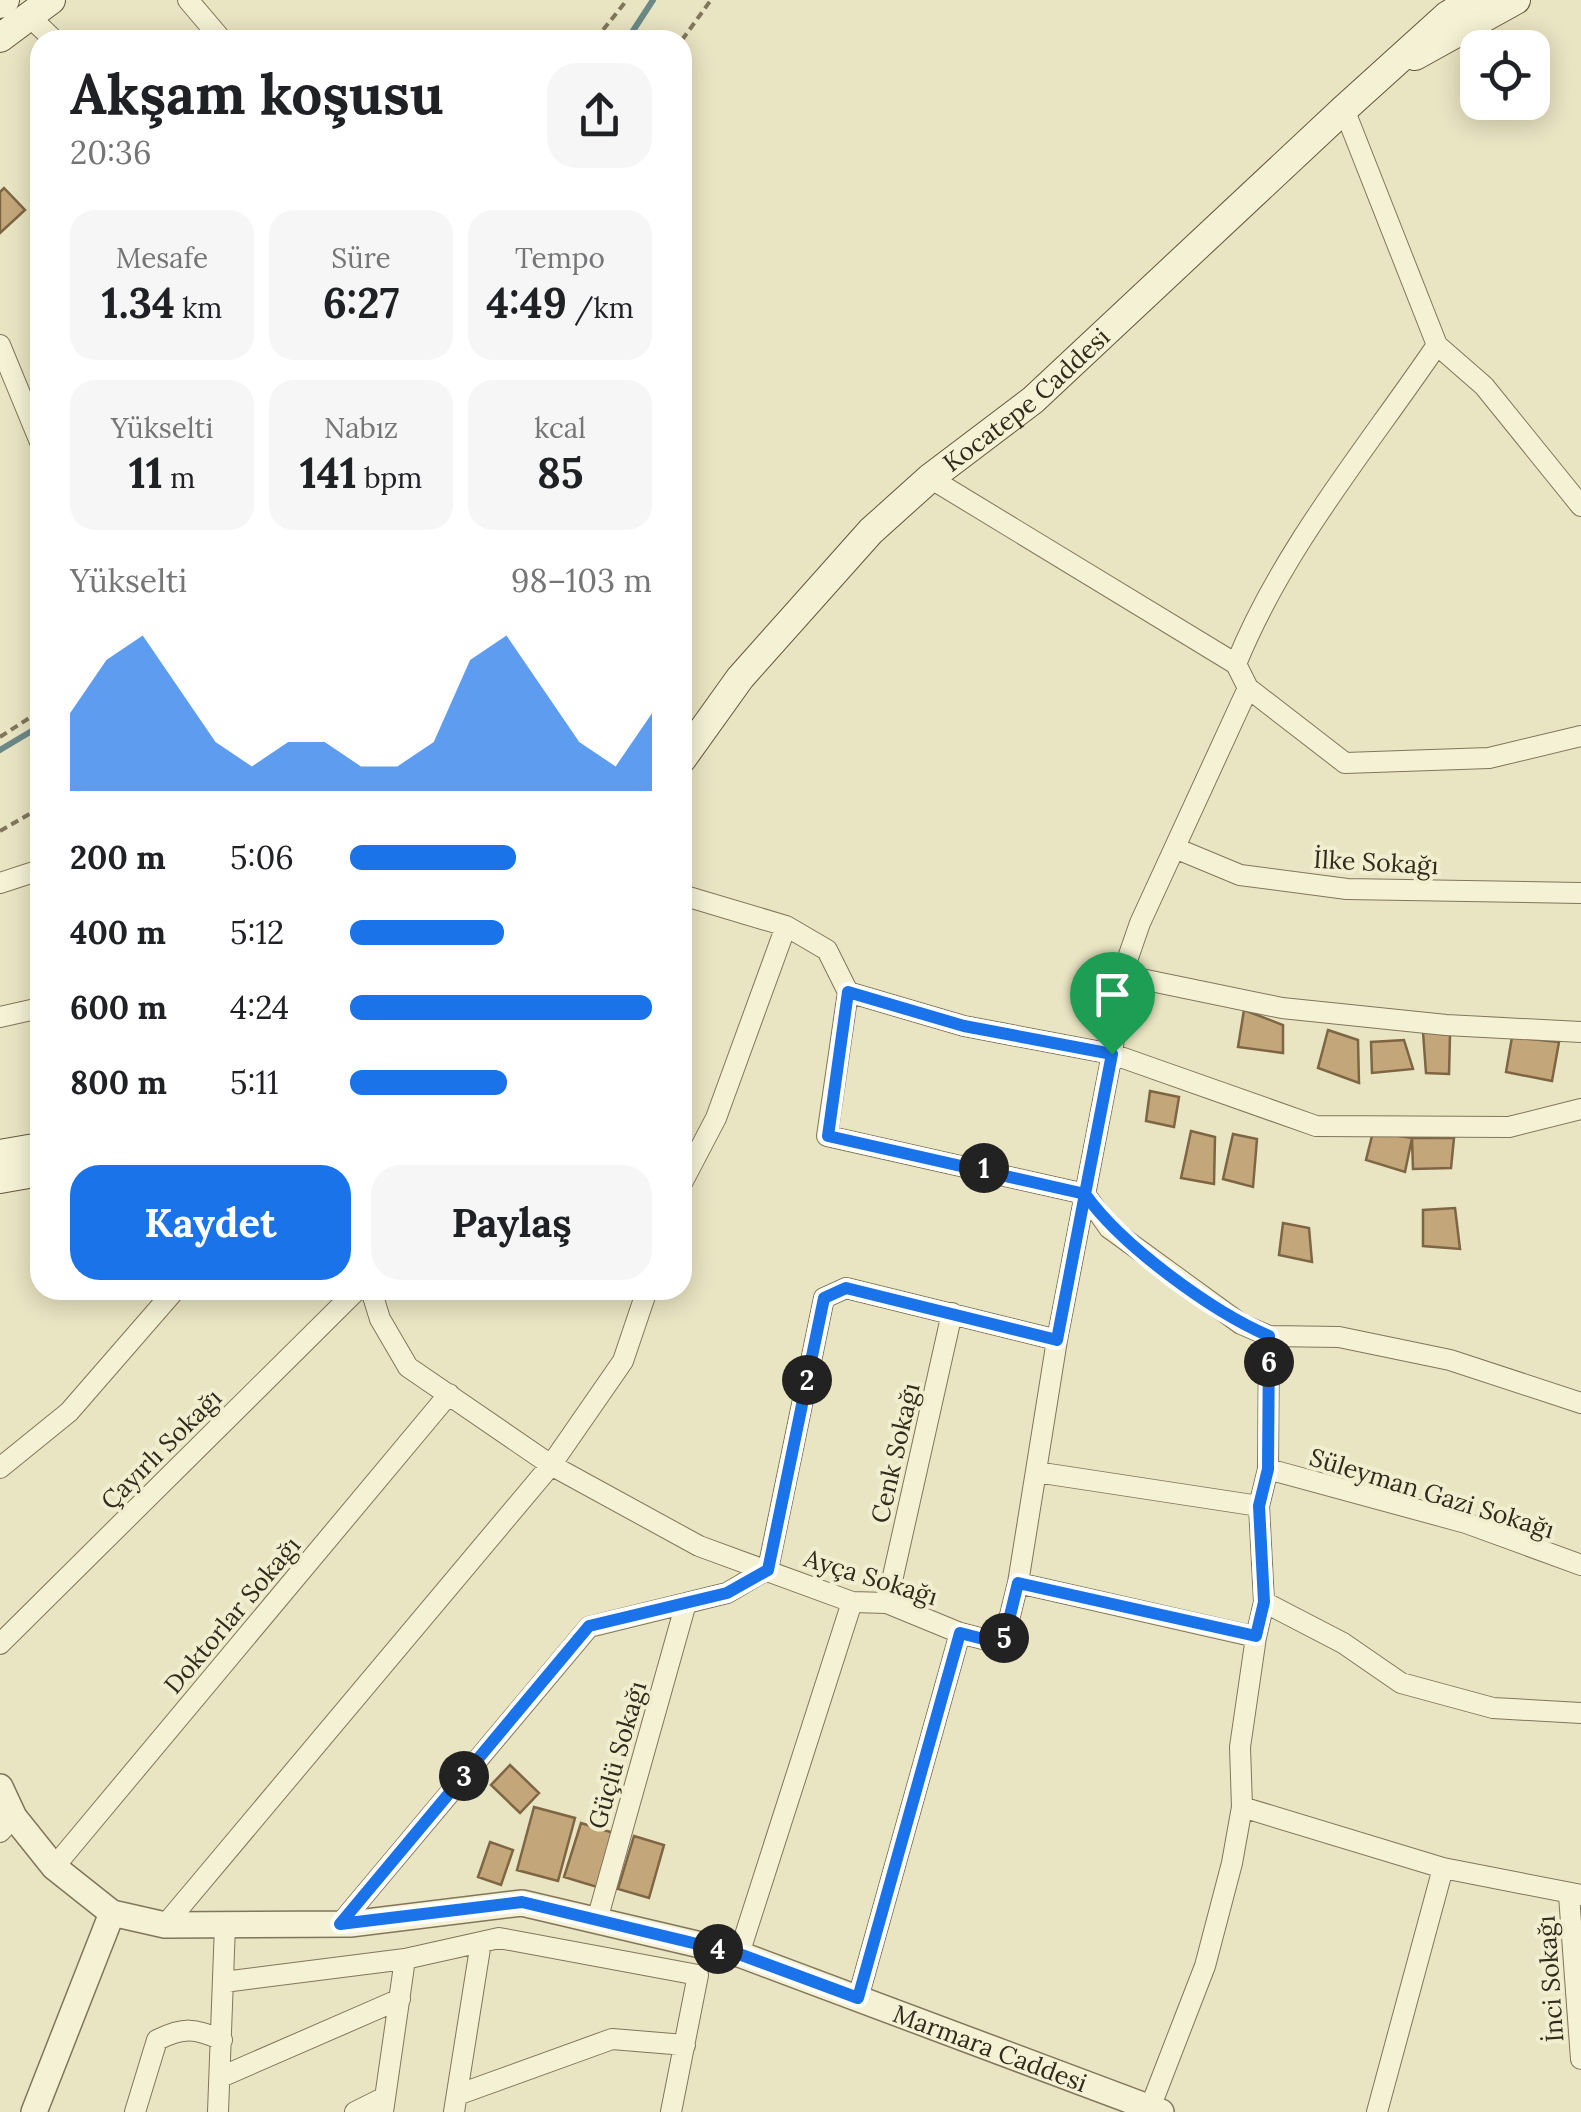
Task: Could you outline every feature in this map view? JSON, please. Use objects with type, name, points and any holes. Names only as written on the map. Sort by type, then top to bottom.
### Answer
[{"type":"main road","name":"Kocatepe Caddesi","points":[[692,747],[775,636],[871,531],[930,478],[1033,400],[1344,109],[1448,15],[1473,0]]},
{"type":"main road","name":"Kocatepe Caddesi","points":[[1396,65],[1458,36],[1516,0]]},
{"type":"main road","points":[[0,38],[40,9]]},
{"type":"main road","points":[[0,1154],[30,1150]]},
{"type":"main road","points":[[0,1179],[30,1174]]},
{"type":"street","points":[[188,0],[214,30]]},
{"type":"street","points":[[1344,109],[1437,345],[1484,386],[1581,506]]},
{"type":"street","points":[[1236,664],[1251,628],[1341,478],[1437,345]]},
{"type":"street","points":[[0,346],[30,418]]},
{"type":"street","points":[[930,478],[1236,664],[1248,688],[1345,763],[1489,758],[1581,736]]},
{"type":"street","points":[[960,1633],[1003,1644],[1018,1583],[1057,1340],[1112,1054],[1122,975],[1140,924],[1248,688]]},
{"type":"street","name":"İlke Sokağı","points":[[1174,848],[1240,875],[1347,889],[1581,893]]},
{"type":"street","points":[[0,883],[30,873]]},
{"type":"street","points":[[692,898],[786,926],[827,950],[848,992],[828,1136],[1085,1194],[1109,1228],[1241,1324],[1269,1336],[1339,1338],[1450,1360],[1581,1403]]},
{"type":"street","points":[[692,1164],[716,1118],[786,926]]},
{"type":"street","points":[[1122,975],[1282,1008],[1446,1025],[1581,1032]]},
{"type":"street","points":[[848,992],[964,1026],[1112,1054],[1316,1126],[1509,1126],[1581,1108]]},
{"type":"street","points":[[0,1017],[30,1010]]},
{"type":"street","points":[[340,1924],[589,1626],[727,1593],[768,1570],[824,1298],[846,1288],[1057,1340]]},
{"type":"street","points":[[0,1468],[70,1412],[166,1300]]},
{"type":"street","name":"Çayırlı Sokağı","points":[[0,1644],[347,1300]]},
{"type":"street","name":"Ayça Sokağı","points":[[374,1300],[380,1319],[408,1367],[551,1464],[699,1546],[852,1602],[886,1604],[960,1633],[858,1998]]},
{"type":"street","points":[[165,1925],[551,1464],[623,1361],[644,1300]]},
{"type":"street","name":"Cenk Sokağı","points":[[886,1604],[952,1314]]},
{"type":"street","points":[[1156,2110],[1206,1966],[1242,1807],[1240,1747],[1264,1602],[1259,1506],[1268,1469],[1269,1336]]},
{"type":"street","name":"Doktorlar Sokağı","points":[[54,1867],[449,1394]]},
{"type":"street","name":"Süleyman Gazi Sokağı","points":[[1268,1469],[1466,1523],[1581,1566]]},
{"type":"street","points":[[1036,1472],[1259,1506]]},
{"type":"street","points":[[1018,1583],[1256,1636]]},
{"type":"street","name":"Güçlü Sokağı","points":[[596,1920],[686,1602]]},
{"type":"street","points":[[739,1954],[852,1602]]},
{"type":"street","points":[[1264,1602],[1343,1643],[1401,1684],[1494,1708],[1581,1713]]},
{"type":"street","name":"Marmara Caddesi","points":[[0,1786],[7,1825],[112,1914],[165,1925],[340,1924],[522,1902],[739,1954],[1156,2110]]},
{"type":"street","name":"İnci Sokağı","points":[[1242,1807],[1443,1868],[1575,1894],[1581,2059]]},
{"type":"street","points":[[1377,2112],[1443,1868]]},
{"type":"street","points":[[34,2112],[112,1914]]},
{"type":"street","points":[[221,2109],[225,1925]]},
{"type":"street","points":[[224,1982],[406,1959],[498,1938],[698,1976],[672,2112]]},
{"type":"street","points":[[456,2104],[481,1942]]},
{"type":"street","points":[[355,2112],[384,2104],[406,1959]]},
{"type":"street","points":[[221,2077],[400,1998]]},
{"type":"street","points":[[135,2112],[157,2040],[181,2029],[198,2029],[222,2040]]},
{"type":"street","points":[[456,2104],[612,2039],[685,2045]]},
{"type":"path","points":[[603,30],[627,0]]},
{"type":"path","points":[[689,30],[710,0]]},
{"type":"path","points":[[0,737],[30,718]]},
{"type":"path","points":[[0,831],[30,814]]},
{"type":"building","points":[[4,188],[25,210],[0,233],[0,192]]},
{"type":"building","points":[[1244,1010],[1283,1025],[1283,1053],[1238,1047]]},
{"type":"building","points":[[1328,1030],[1358,1040],[1359,1083],[1318,1068]]},
{"type":"building","points":[[1423,1032],[1450,1035],[1449,1074],[1426,1073]]},
{"type":"building","points":[[1512,1037],[1559,1042],[1552,1081],[1506,1072]]},
{"type":"building","points":[[1404,1040],[1413,1069],[1372,1073],[1371,1042]]},
{"type":"building","points":[[1150,1091],[1179,1097],[1174,1127],[1146,1121]]},
{"type":"building","points":[[1191,1131],[1215,1137],[1214,1184],[1181,1178]]},
{"type":"building","points":[[1373,1132],[1412,1138],[1405,1172],[1366,1160]]},
{"type":"building","points":[[1233,1134],[1257,1139],[1253,1187],[1223,1179]]},
{"type":"building","points":[[1412,1138],[1454,1138],[1451,1168],[1413,1169]]},
{"type":"building","points":[[1455,1208],[1460,1249],[1423,1246],[1423,1210]]},
{"type":"building","points":[[1283,1223],[1309,1228],[1312,1262],[1279,1255]]},
{"type":"building","points":[[510,1765],[539,1793],[520,1813],[491,1785]]},
{"type":"building","points":[[534,1807],[575,1818],[558,1881],[517,1870]]},
{"type":"building","points":[[581,1823],[614,1833],[597,1887],[564,1877]]},
{"type":"building","points":[[634,1836],[664,1845],[649,1898],[618,1889]]},
{"type":"building","points":[[490,1842],[513,1850],[501,1885],[478,1877]]},
{"type":"waterway","points":[[634,30],[653,0]]},
{"type":"waterway","points":[[0,750],[30,732]]},
{"type":"route","points":[[1112,1054],[964,1026],[848,992],[828,1136],[984,1168],[1085,1194],[1057,1340],[846,1288],[824,1298],[768,1570],[727,1593],[589,1626],[340,1924],[522,1902],[739,1954],[858,1998],[960,1633],[1003,1644],[1018,1583],[1256,1636],[1264,1602],[1259,1506],[1264,1499],[1268,1469],[1269,1336],[1241,1324],[1109,1228],[1085,1194],[1112,1054]]}]
